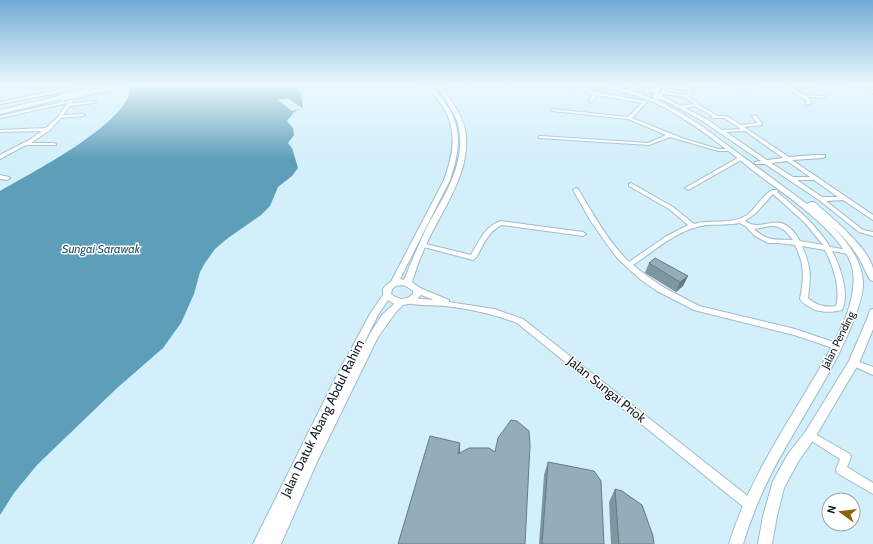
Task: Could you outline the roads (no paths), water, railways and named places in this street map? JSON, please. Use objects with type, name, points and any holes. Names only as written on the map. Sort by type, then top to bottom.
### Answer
[{"type":"main road","name":"Jalan Pending","points":[[671,109],[693,122],[818,217],[848,252],[857,272],[859,285],[853,311],[810,397],[778,449],[750,505],[736,544]]},
{"type":"main road","points":[[683,109],[718,131],[841,228],[863,256],[873,278]]},
{"type":"main road","name":"Jalan Pending","points":[[765,544],[770,516],[778,486],[793,458],[810,435],[854,363],[873,313]]},
{"type":"street","points":[[0,117],[34,109]]},
{"type":"street","points":[[0,157],[26,144],[48,130],[65,109]]},
{"type":"street","points":[[447,109],[457,138],[455,158],[437,201],[394,283],[387,289],[387,295],[394,300],[406,302],[449,304]]},
{"type":"street","points":[[407,283],[422,245],[456,178],[463,152],[462,129],[453,109]]},
{"type":"street","points":[[629,118],[634,109]]},
{"type":"street","points":[[704,109],[717,117]]},
{"type":"street","points":[[553,110],[629,118],[670,135],[718,150],[731,150]]},
{"type":"street","points":[[59,117],[83,115]]},
{"type":"street","points":[[740,126],[760,124],[754,116]]},
{"type":"street","points":[[699,118],[727,118],[872,217]]},
{"type":"street","points":[[0,131],[48,130]]},
{"type":"street","points":[[718,131],[745,130]]},
{"type":"street","points":[[718,131],[821,199],[861,231],[873,234]]},
{"type":"street","points":[[541,137],[649,144],[670,135]]},
{"type":"street","points":[[26,144],[54,144]]},
{"type":"street","points":[[757,163],[789,160],[798,157],[823,156]]},
{"type":"street","points":[[688,188],[741,158]]},
{"type":"street","points":[[0,177],[7,178]]},
{"type":"street","points":[[792,179],[816,178]]},
{"type":"street","points":[[632,185],[671,208],[693,226]]},
{"type":"street","points":[[629,266],[673,236],[693,226],[740,220],[754,212],[772,192],[783,189]]},
{"type":"street","points":[[576,190],[596,226],[614,250],[629,266],[660,289],[697,308],[795,332],[836,346]]},
{"type":"street","points":[[740,220],[752,227],[780,224],[787,230],[802,249],[808,276],[804,299],[808,303],[823,309],[835,310],[839,308],[841,302],[840,280],[833,260],[827,249],[809,223],[772,192]]},
{"type":"street","points":[[821,199],[845,198]]},
{"type":"street","points":[[422,245],[472,258],[488,230],[494,225],[501,223],[583,234]]},
{"type":"street","points":[[752,227],[750,228],[752,232],[765,240],[798,243],[848,252]]},
{"type":"street","points":[[394,283],[407,283],[417,290],[434,296],[449,304]]},
{"type":"street","points":[[406,302],[417,296],[417,290]]},
{"type":"street","name":"Jalan Datuk Abang Abdul Rahim","points":[[261,544],[306,446],[374,314],[387,295]]},
{"type":"street","name":"Jalan Datuk Abang Abdul Rahim","points":[[274,544],[320,440],[370,341],[387,314],[406,302]]},
{"type":"street","name":"Jalan Sungai Priok","points":[[449,304],[503,315],[520,321],[528,326],[750,505]]},
{"type":"street","points":[[840,305],[853,311]]},
{"type":"street","points":[[854,363],[873,371]]},
{"type":"street","points":[[810,435],[846,457],[841,469],[873,489]]},
{"type":"water","name":"Sungai Sarawak","points":[[120,109],[299,109],[294,112],[287,121],[293,128],[294,135],[288,143],[292,148],[298,168],[292,176],[278,187],[270,206],[261,215],[215,249],[200,272],[194,294],[181,323],[163,348],[116,389],[37,465],[14,493],[0,515],[0,191],[53,161],[94,133]]}]
